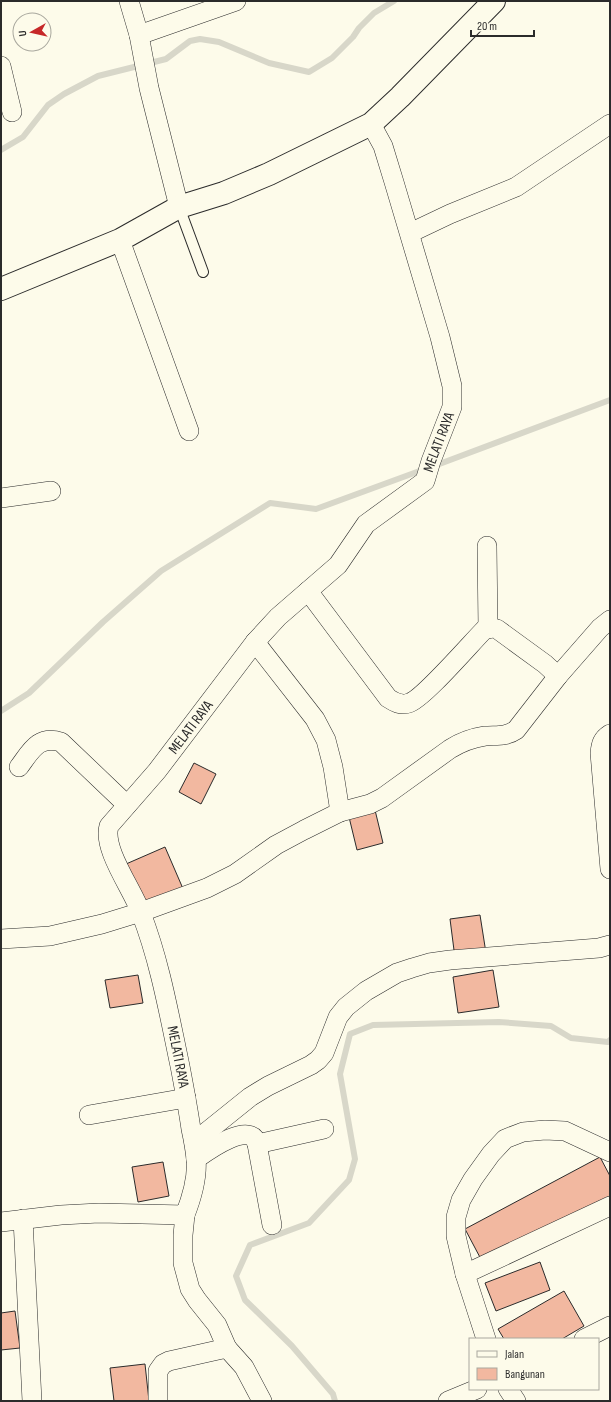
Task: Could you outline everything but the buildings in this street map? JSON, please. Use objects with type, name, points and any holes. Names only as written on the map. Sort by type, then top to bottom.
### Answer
[{"type":"street","points":[[129,1],[139,35],[149,88],[179,207]]},
{"type":"street","points":[[139,35],[236,1]]},
{"type":"street","points":[[1,289],[120,240],[179,207],[224,193],[269,174],[371,124],[396,101],[494,1]]},
{"type":"street","points":[[1,66],[12,112]]},
{"type":"street","name":"MELATI RAYA","points":[[227,1348],[218,1325],[197,1300],[190,1289],[186,1277],[182,1250],[185,1215],[194,1186],[195,1151],[186,1098],[156,959],[141,912],[113,856],[107,833],[109,826],[157,771],[255,642],[278,617],[338,565],[366,524],[425,480],[431,460],[452,407],[452,386],[440,337],[410,233],[383,146],[371,124]]},
{"type":"street","points":[[410,233],[450,214],[516,187],[610,124]]},
{"type":"street","points":[[120,240],[189,431]]},
{"type":"street","points":[[1,498],[51,491]]},
{"type":"street","points":[[487,546],[488,628]]},
{"type":"street","points":[[308,591],[388,698],[395,703],[409,703],[422,694],[485,629],[488,628],[497,629],[545,664],[558,676]]},
{"type":"street","points":[[1,939],[50,936],[102,924],[141,912],[207,888],[235,874],[276,845],[339,806],[370,804],[382,798],[460,743],[470,739],[486,736],[511,734],[516,730],[558,676],[600,628],[610,620]]},
{"type":"street","points":[[255,642],[315,719],[326,740],[333,767],[339,806]]},
{"type":"street","points":[[610,734],[602,742],[600,753],[610,869]]},
{"type":"street","points":[[19,767],[33,747],[47,740],[61,742],[127,805]]},
{"type":"street","points":[[195,1151],[250,1096],[312,1065],[318,1060],[324,1053],[338,1017],[346,1007],[366,991],[397,973],[429,963],[450,960],[599,948],[610,945]]},
{"type":"street","points":[[89,1114],[186,1098]]},
{"type":"street","points":[[257,1144],[324,1129]]},
{"type":"street","points":[[486,1338],[465,1274],[456,1236],[456,1217],[461,1200],[473,1179],[491,1154],[506,1139],[523,1132],[545,1130],[565,1131],[610,1152]]},
{"type":"street","points":[[195,1151],[215,1146],[230,1138],[250,1135],[256,1140],[272,1225]]},
{"type":"street","points":[[465,1274],[610,1206]]},
{"type":"street","points":[[1,1222],[61,1215],[99,1213],[185,1215]]},
{"type":"street","points":[[23,1219],[32,1401]]},
{"type":"street","points":[[586,1338],[610,1326]]},
{"type":"street","points":[[158,1401],[158,1371],[163,1364],[169,1361],[227,1348],[244,1367],[262,1401]]},
{"type":"street","points":[[448,1401],[475,1390]]},
{"type":"street","points":[[509,1390],[516,1401]]},
{"type":"lane","points":[[179,207],[203,272]]},
{"type":"waterway","points":[[1,150],[23,137],[48,105],[64,94],[98,76],[166,59],[190,41],[200,39],[219,42],[269,63],[309,72],[332,58],[374,13],[394,1]]},
{"type":"waterway","points":[[434,466],[610,400]]},
{"type":"waterway","points":[[1,711],[29,693],[103,622],[161,571],[270,503],[316,509],[425,469]]},
{"type":"waterway","points":[[335,1401],[333,1394],[292,1346],[245,1300],[236,1276],[250,1245],[309,1223],[349,1180],[355,1159],[340,1074],[350,1034],[373,1025],[499,1022],[551,1026],[571,1038],[608,1042],[610,1040]]}]
